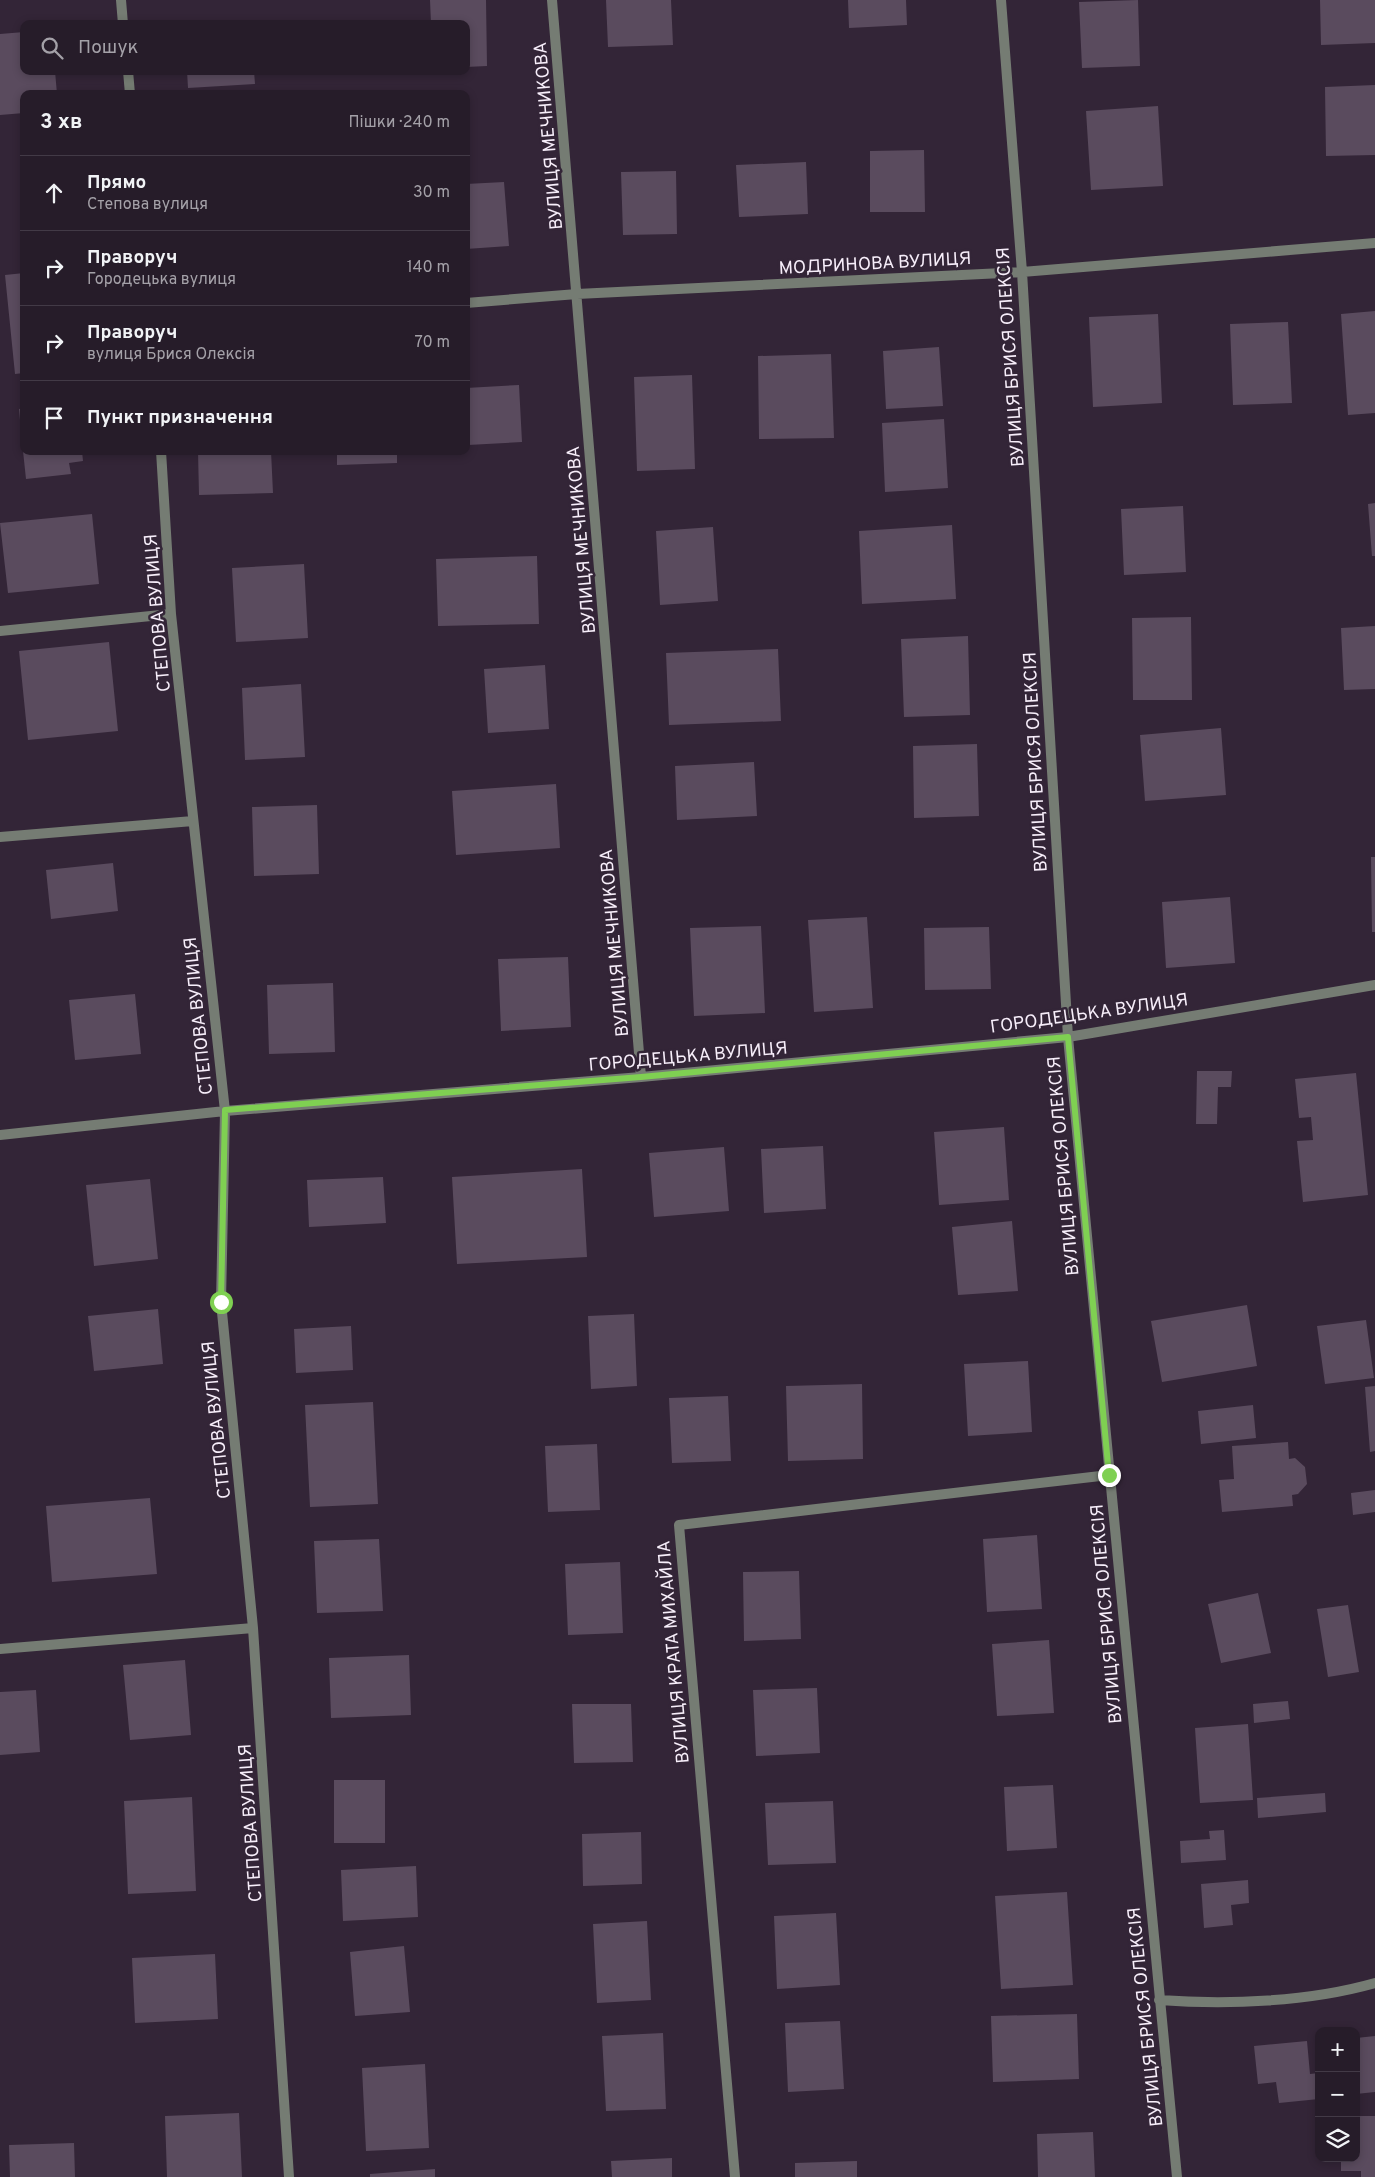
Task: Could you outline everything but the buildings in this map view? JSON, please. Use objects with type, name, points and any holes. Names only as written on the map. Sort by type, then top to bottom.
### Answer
[{"type":"street","points":[[120,0],[122,20]]},
{"type":"street","name":"ВУЛИЦЯ МЕЧНИКОВА","points":[[552,0],[641,1077]]},
{"type":"street","name":"ВУЛИЦЯ БРИСЯ ОЛЕКСІЯ","points":[[1001,0],[1022,272],[1068,1037],[1177,2177]]},
{"type":"street","points":[[128,75],[130,90]]},
{"type":"street","name":"МОДРИНОВА ВУЛИЦЯ","points":[[470,303],[577,294],[1022,272],[1375,243]]},
{"type":"street","name":"СТЕПОВА ВУЛИЦЯ","points":[[161,455],[171,614],[225,1110],[221,1302],[253,1628],[289,2177]]},
{"type":"street","points":[[0,631],[171,614]]},
{"type":"street","points":[[0,837],[193,821]]},
{"type":"street","name":"ГОРОДЕЦЬКА ВУЛИЦЯ","points":[[0,1135],[225,1110],[641,1077],[1068,1037],[1375,985]]},
{"type":"street","name":"ВУЛИЦЯ КРАТА МИХАЙЛА","points":[[735,2177],[679,1525],[1109,1475]]},
{"type":"street","points":[[0,1649],[253,1628]]},
{"type":"street","points":[[1159,2000],[1214,2004],[1344,1992],[1375,1984]]},
{"type":"route","points":[[221,1302],[225,1110],[641,1077],[1068,1037],[1109,1475]]}]
